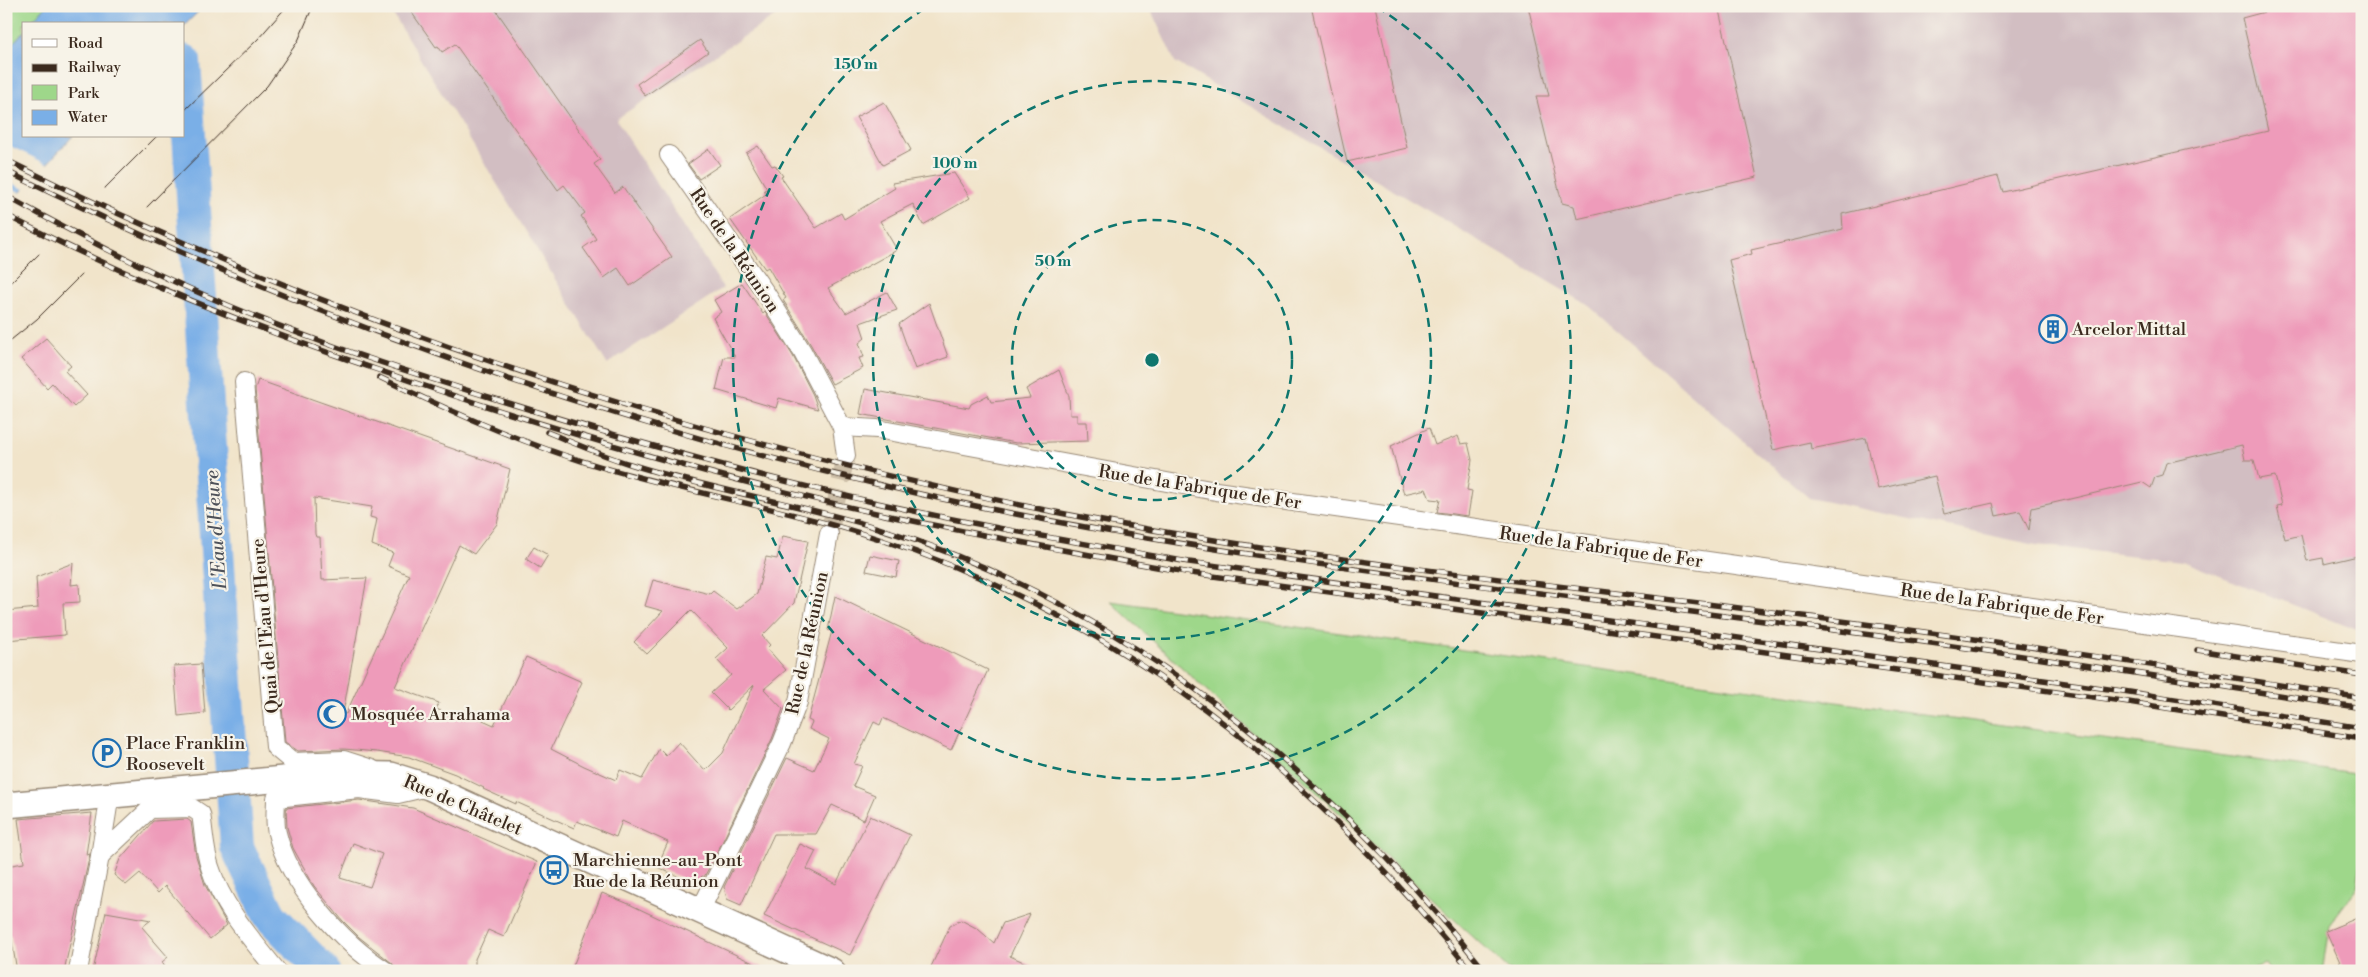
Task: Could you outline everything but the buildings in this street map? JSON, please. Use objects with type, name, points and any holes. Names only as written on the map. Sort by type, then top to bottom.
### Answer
[{"type":"main road","name":"Rue de Châtelet","points":[[6,804],[209,785],[269,790],[336,774],[391,776],[429,787],[832,971]]},
{"type":"street","name":"Rue de la Réunion","points":[[669,155],[767,295],[802,351],[842,427],[846,456]]},
{"type":"street","name":"Quai de l'Eau d'Heure","points":[[244,382],[275,747],[294,762],[344,760],[391,776]]},
{"type":"street","name":"Rue de la Fabrique de Fer","points":[[842,427],[878,429],[1226,492],[2362,654]]},
{"type":"street","name":"Rue de la Réunion","points":[[700,911],[782,744],[798,702],[829,534]]},
{"type":"street","points":[[386,971],[365,958],[328,919],[294,877],[276,832],[269,790],[359,789],[398,794],[429,787]]},
{"type":"street","points":[[78,971],[110,794]]},
{"type":"street","points":[[100,856],[150,809],[192,808],[201,814],[203,842],[211,870],[232,912],[278,971]]},
{"type":"shaded area","points":[[388,6],[791,6],[616,119],[723,288],[607,364]]},
{"type":"shaded area","points":[[1149,6],[2362,6],[2362,632],[2182,561],[2036,545],[1809,498],[1588,305],[1175,62]]},
{"type":"green space","points":[[6,6],[46,6],[32,22],[22,22],[22,33],[6,51]]},
{"type":"green space","points":[[1110,601],[2362,775],[2362,855],[2357,888],[2329,925],[2323,967],[2314,971],[2270,971],[2265,964],[2246,971],[1510,971]]},
{"type":"water","points":[[46,6],[204,6],[185,25],[185,22],[32,22]]},
{"type":"water","points":[[22,33],[22,138],[71,138],[6,208],[6,51]]},
{"type":"pier","points":[[6,144],[49,165],[26,190],[6,180]]},
{"type":"pier","points":[[6,185],[23,194],[6,210]]},
{"type":"waterway","name":"L'Eau d'Heure","points":[[185,76],[237,847],[270,916],[323,971]]},
{"type":"tunnel","points":[[829,534],[846,456]]},
{"type":"tram line","points":[[185,110],[258,39],[287,6]]},
{"type":"tram line","points":[[147,207],[267,86],[298,41],[313,6]]},
{"type":"tram line","points":[[105,188],[155,138]]},
{"type":"tram line","points":[[6,287],[39,254]]},
{"type":"tram line","points":[[6,344],[37,319],[81,275]]},
{"type":"railway","points":[[6,160],[130,219],[256,273],[384,323],[514,369],[645,411],[777,448],[911,481],[1045,510],[1237,544],[1334,558],[1954,636],[2362,698]]},
{"type":"railway","points":[[6,171],[219,269],[328,313],[438,354],[550,393],[662,428],[775,459],[889,487],[1004,512],[1235,552],[1352,569],[1954,646],[2362,708]]},
{"type":"railway","points":[[6,196],[177,283],[239,310],[350,352],[464,389],[644,443],[786,482],[882,504],[997,528],[1189,562],[2123,691],[2362,728]]},
{"type":"railway","points":[[6,215],[97,260],[190,300],[285,337],[381,371],[568,432],[694,468],[821,501],[999,538],[1191,573],[2122,701],[2362,739]]},
{"type":"railway","points":[[379,377],[429,401],[532,444],[621,473],[804,517],[876,538],[965,571],[1050,611],[1130,657],[1205,710],[1277,767],[1345,830],[1410,898],[1471,971]]},
{"type":"railway","points":[[547,432],[609,457],[661,473],[878,528],[968,560],[1054,601],[1136,649],[1214,703],[1288,763],[1358,828],[1424,898],[1485,971]]},
{"type":"railway","points":[[2197,650],[2362,675]]},
{"type":"place","name":"Arcelor Mittal","points":[[2053,329]]},
{"type":"place","name":"Mosquée Arrahama","points":[[332,714]]},
{"type":"place","name":"Place Franklin Roosevelt","points":[[107,753]]},
{"type":"place","name":"Marchienne-au-Pont Rue de la Réunion","points":[[554,870]]}]
